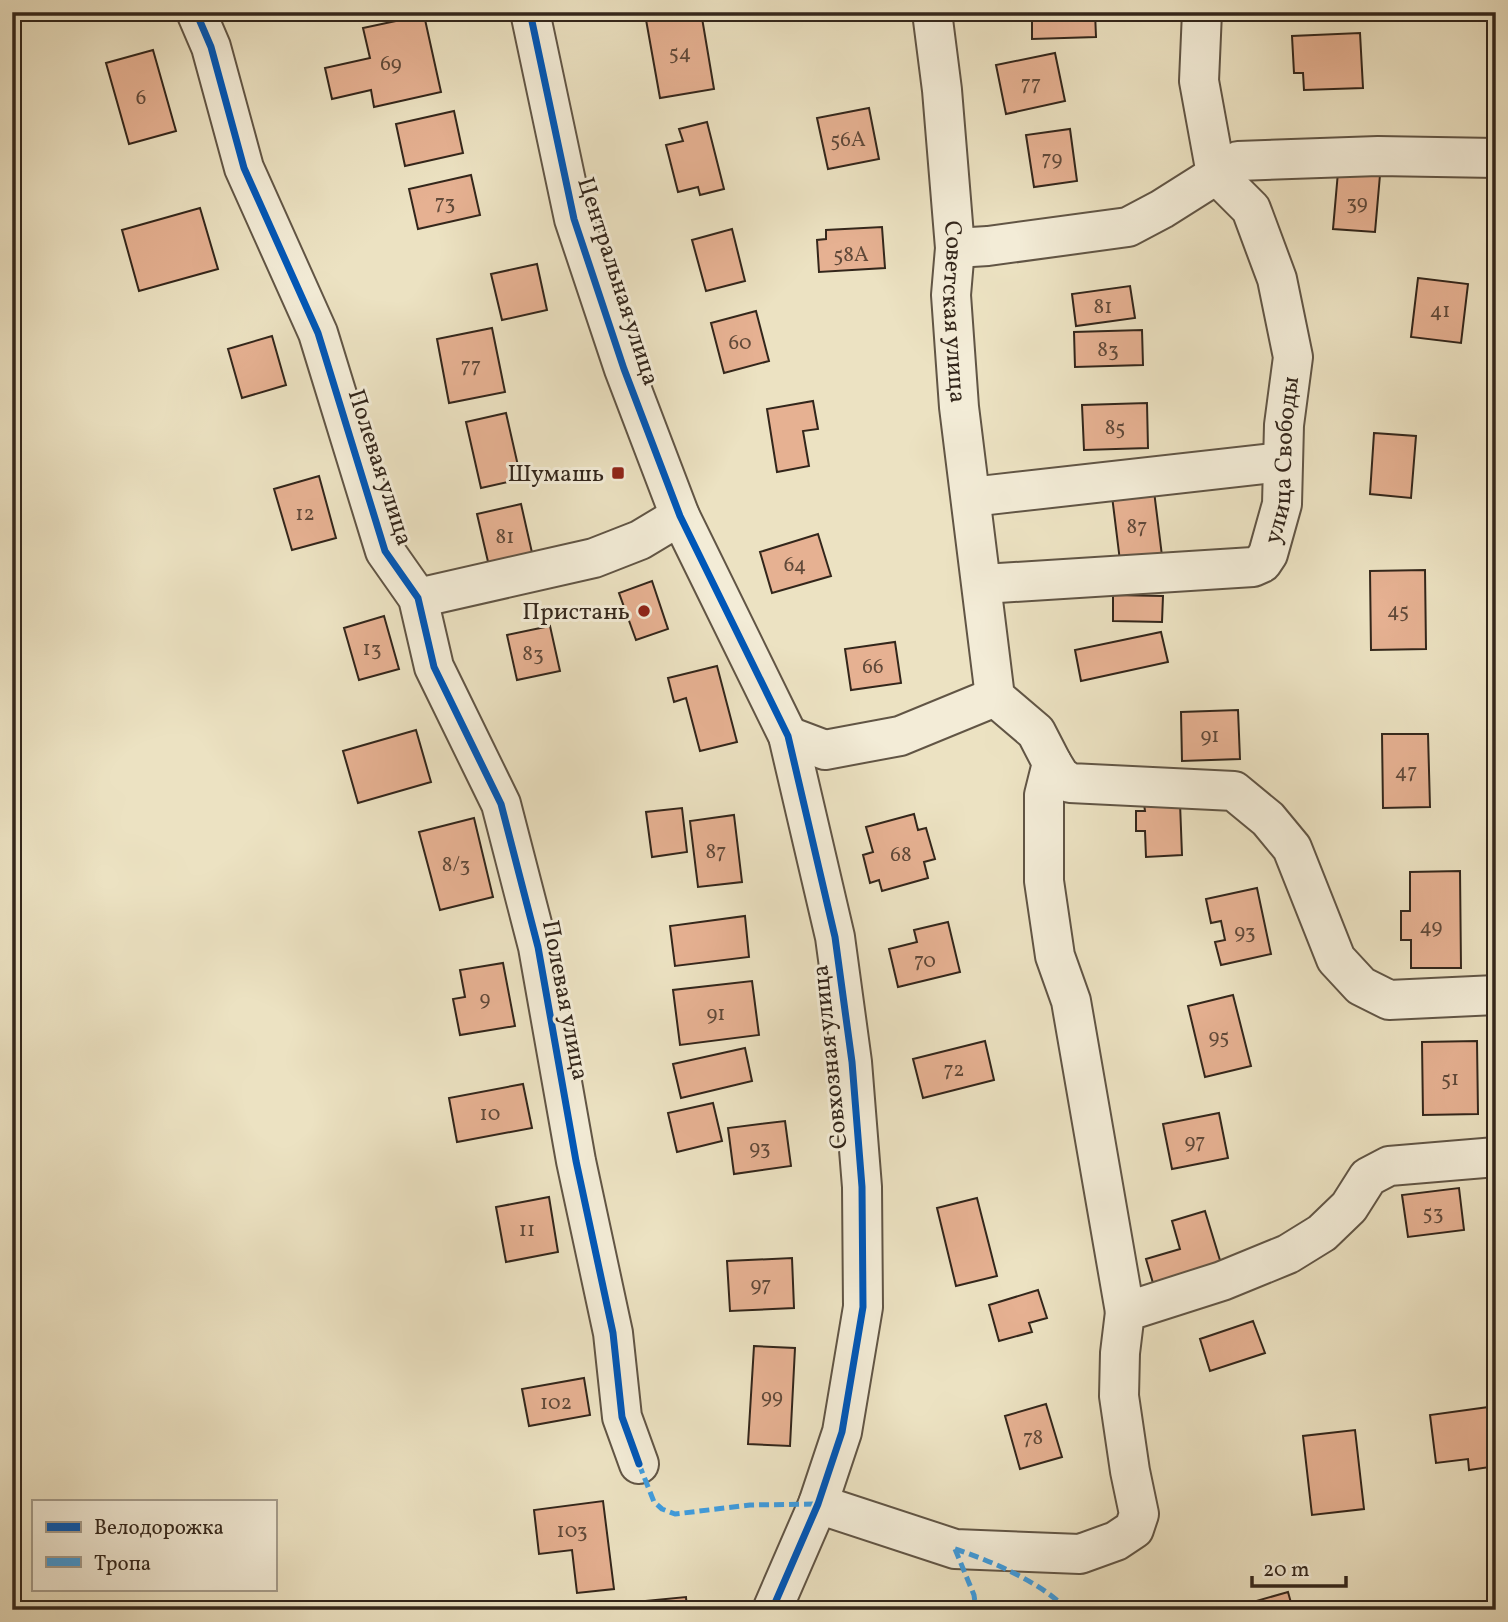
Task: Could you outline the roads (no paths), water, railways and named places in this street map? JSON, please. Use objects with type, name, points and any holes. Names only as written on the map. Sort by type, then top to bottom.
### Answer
[{"type":"street","name":"Полевая улица","points":[[195,12],[211,47],[244,168],[318,333],[385,551],[418,598],[434,667],[502,804],[538,947],[576,1161],[613,1333],[622,1417],[639,1464]]},
{"type":"street","name":"Центральная улица","points":[[530,12],[574,219],[624,369],[680,516]]},
{"type":"street","name":"Советская улица","points":[[932,12],[942,90],[955,248],[951,295],[959,407],[995,697]]},
{"type":"street","points":[[1202,12],[1199,81],[1216,174]]},
{"type":"street","points":[[955,248],[1022,242],[1128,226],[1162,209],[1238,161],[1378,156],[1496,158]]},
{"type":"street","name":"улица Свободы","points":[[984,598],[1253,568],[1262,563],[1268,554],[1282,505],[1284,425],[1293,357],[1278,279],[1251,209],[1216,174]]},
{"type":"street","points":[[971,497],[1283,462]]},
{"type":"street","points":[[418,598],[594,558],[640,540],[680,516]]},
{"type":"street","name":"Совхозная улица","points":[[680,516],[788,736],[835,937],[852,1062],[862,1187],[863,1307],[842,1432],[818,1504],[772,1610]]},
{"type":"street","points":[[788,736],[825,750],[900,736],[995,697],[1036,732],[1060,776],[1070,783],[1234,791],[1268,818],[1292,848],[1336,959],[1360,986],[1389,1000],[1496,995]]},
{"type":"street","points":[[818,1504],[955,1549],[1080,1554],[1116,1541],[1134,1529],[1139,1514],[1119,1396],[1125,1312],[1071,1001],[1055,956],[1044,881],[1044,795],[1052,763]]},
{"type":"street","points":[[1125,1312],[1222,1281],[1288,1254],[1322,1233],[1349,1207],[1368,1177],[1389,1166],[1496,1157]]},
{"type":"place","name":"Шумашь","points":[[618,473]]},
{"type":"place","name":"Пристань","points":[[644,611]]}]
